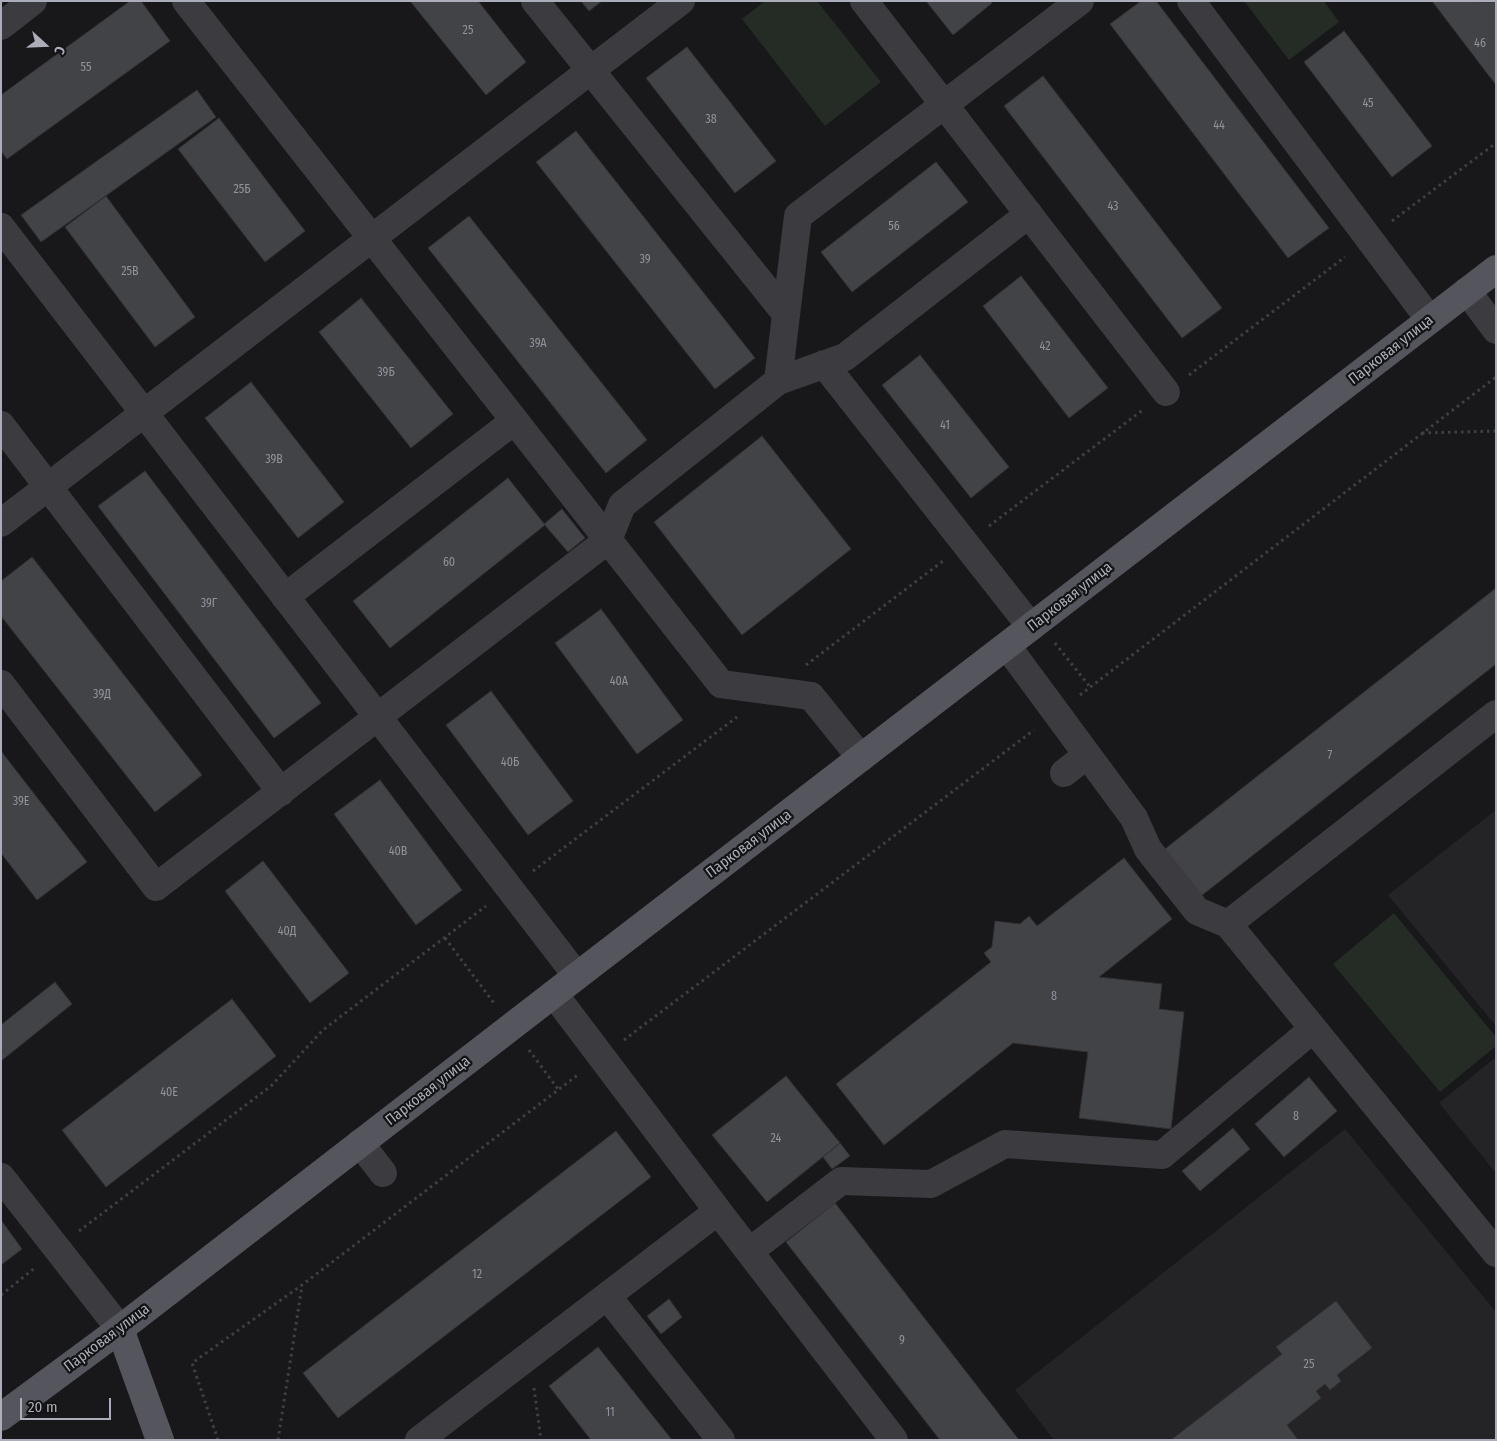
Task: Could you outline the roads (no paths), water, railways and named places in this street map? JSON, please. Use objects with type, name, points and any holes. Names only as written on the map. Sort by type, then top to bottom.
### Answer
[{"type":"main road","name":"Парковая улица","points":[[1,1417],[120,1330],[360,1143],[1496,269]]},
{"type":"main road","points":[[120,1330],[160,1440]]},
{"type":"lane","points":[[1,26],[33,1]]},
{"type":"lane","points":[[186,1],[721,684],[811,696],[861,758]]},
{"type":"lane","points":[[535,1],[786,314]]},
{"type":"lane","points":[[1,523],[681,1]]},
{"type":"lane","points":[[864,1],[1166,392]]},
{"type":"lane","points":[[778,381],[798,216],[1080,1]]},
{"type":"lane","points":[[1191,1],[1430,320]]},
{"type":"lane","points":[[1,684],[156,887],[608,540],[622,505],[778,381],[845,357],[1029,214]]},
{"type":"lane","points":[[1,227],[577,976]]},
{"type":"lane","points":[[1467,292],[1496,330]]},
{"type":"lane","points":[[824,364],[1031,627]]},
{"type":"lane","points":[[285,597],[514,421]]},
{"type":"lane","points":[[1,425],[281,792]]},
{"type":"lane","points":[[1007,646],[1134,818],[1148,849],[1197,911],[1228,924],[1496,1253]]},
{"type":"lane","points":[[1228,924],[1496,714]]},
{"type":"lane","points":[[1064,773],[1087,755]]},
{"type":"lane","points":[[554,994],[602,1057],[638,1098],[718,1211],[894,1440]]},
{"type":"lane","points":[[750,1251],[841,1181],[931,1184],[1006,1144],[1162,1155],[1313,1029]]},
{"type":"lane","points":[[360,1143],[383,1173]]},
{"type":"lane","points":[[1,1177],[120,1330]]},
{"type":"lane","points":[[419,1440],[718,1211]]},
{"type":"lane","points":[[607,1296],[721,1440]]}]
